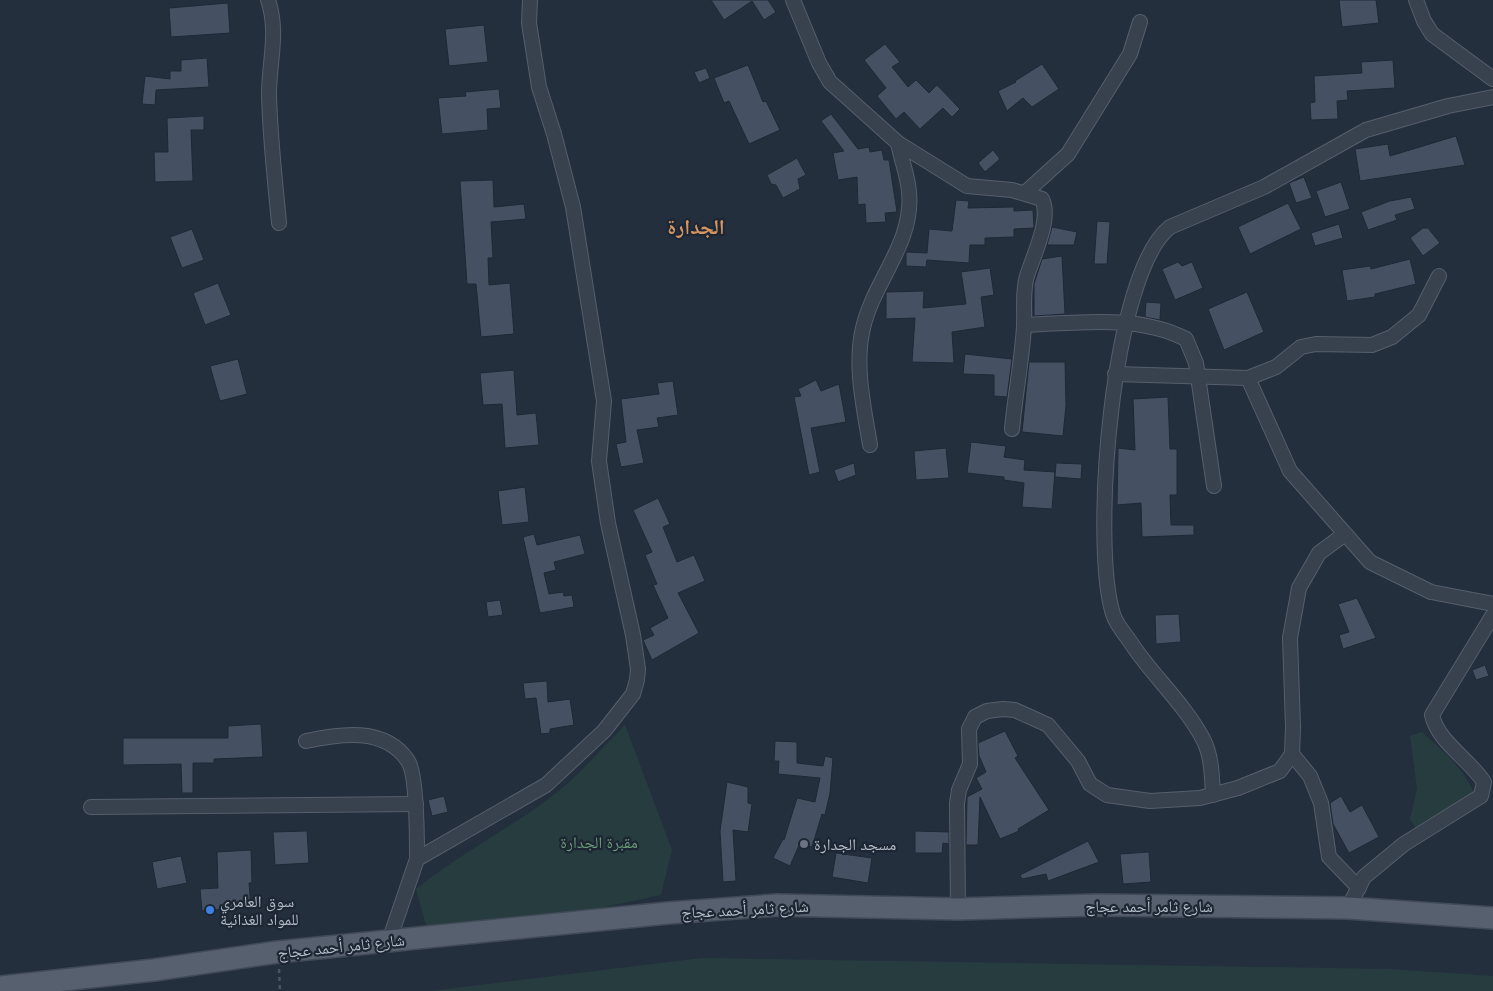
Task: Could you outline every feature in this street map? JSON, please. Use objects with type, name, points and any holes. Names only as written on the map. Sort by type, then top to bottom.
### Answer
[{"type":"main road","name":"شارع ثامر أحمد عجاج","points":[[0,987],[154,970],[278,952],[668,913],[776,905],[958,909],[1097,905],[1348,908],[1493,918]]},
{"type":"street","points":[[268,0],[274,28],[270,74],[270,123],[279,224]]},
{"type":"street","points":[[417,859],[546,785],[604,731],[633,694],[637,680],[638,668],[633,635],[608,523],[599,461],[604,401],[573,207],[554,134],[539,87],[532,44],[530,0]]},
{"type":"street","points":[[793,0],[818,63],[830,82],[898,143],[966,186],[1024,193],[1042,199],[1045,207],[1038,246],[1024,289],[1024,325],[1012,429]]},
{"type":"street","points":[[1416,0],[1424,21],[1432,34],[1493,79]]},
{"type":"street","points":[[1024,193],[1068,154],[1130,54],[1140,22]]},
{"type":"street","points":[[1213,795],[1212,768],[1204,741],[1181,705],[1145,664],[1113,615],[1106,567],[1105,454],[1115,374],[1127,322],[1150,252],[1160,234],[1170,227],[1264,186],[1366,130],[1448,106],[1493,96]]},
{"type":"street","points":[[870,445],[863,402],[860,340],[873,298],[897,252],[906,229],[909,192],[898,143]]},
{"type":"street","points":[[1115,374],[1198,378],[1248,378],[1276,367],[1301,347],[1316,344],[1372,344],[1392,336],[1419,315],[1439,276]]},
{"type":"street","points":[[1024,325],[1127,322],[1170,331],[1186,339],[1196,363],[1214,486]]},
{"type":"street","points":[[1248,378],[1290,471],[1370,562],[1431,592],[1493,604]]},
{"type":"street","points":[[958,909],[957,803],[970,764],[969,729],[976,717],[987,711],[1015,710],[1048,725],[1078,761],[1090,784],[1108,795],[1150,801],[1200,798],[1238,788],[1280,771],[1292,754],[1290,638],[1299,588],[1319,553],[1345,534]]},
{"type":"street","points":[[1348,908],[1364,877],[1404,844],[1481,796],[1484,782],[1435,727],[1432,715],[1493,615]]},
{"type":"street","points":[[306,741],[337,734],[366,735],[392,746],[408,762],[416,804],[417,859],[389,941]]},
{"type":"street","points":[[1292,754],[1310,776],[1321,803],[1329,857],[1359,888]]},
{"type":"street","points":[[91,807],[416,804]]},
{"type":"green space","name":"مقبرة الجدارة","points":[[625,725],[672,850],[661,895],[539,921],[427,929],[416,889],[551,797],[580,772]]},
{"type":"green space","points":[[1422,732],[1458,767],[1474,792],[1416,829],[1410,819],[1417,789],[1410,736]]},
{"type":"green space","points":[[702,958],[1389,969],[1493,976],[1493,991],[430,991]]},
{"type":"building","points":[[711,0],[768,0],[776,12],[764,20],[752,1],[724,20]]},
{"type":"building","points":[[1339,0],[1376,0],[1379,23],[1342,27]]},
{"type":"building","points":[[228,3],[230,33],[171,37],[169,8]]},
{"type":"building","points":[[484,25],[488,62],[449,66],[445,29]]},
{"type":"building","points":[[885,44],[900,62],[892,67],[908,87],[916,80],[929,93],[937,85],[960,109],[952,117],[943,108],[920,129],[904,112],[896,119],[877,96],[886,88],[864,60]]},
{"type":"building","points":[[207,58],[209,87],[156,90],[155,105],[142,104],[145,76],[170,79],[170,71],[181,71],[181,60]]},
{"type":"building","points":[[1393,60],[1395,88],[1347,91],[1348,100],[1337,101],[1338,119],[1311,120],[1310,103],[1315,102],[1314,76],[1362,73],[1361,62]]},
{"type":"building","points":[[1042,64],[1059,89],[1032,107],[1023,98],[1007,111],[998,91],[1016,82]]},
{"type":"building","points":[[748,65],[763,102],[766,101],[780,130],[749,144],[729,101],[724,103],[714,78]]},
{"type":"building","points":[[706,68],[710,78],[699,83],[694,72]]},
{"type":"building","points":[[499,89],[501,108],[487,109],[488,130],[442,134],[438,98],[466,96],[465,92]]},
{"type":"building","points":[[831,114],[858,149],[869,147],[870,152],[882,150],[884,160],[889,160],[897,212],[885,213],[886,222],[866,223],[865,204],[858,205],[857,177],[838,180],[833,153],[844,151],[821,121]]},
{"type":"building","points":[[204,116],[204,130],[191,130],[193,181],[155,182],[154,152],[168,152],[167,118]]},
{"type":"building","points":[[1456,136],[1465,165],[1360,181],[1355,149],[1388,144],[1390,156]]},
{"type":"building","points":[[993,150],[1000,159],[985,172],[978,163]]},
{"type":"building","points":[[797,158],[806,175],[798,179],[800,189],[783,198],[776,185],[771,184],[767,175]]},
{"type":"building","points":[[1304,177],[1312,198],[1296,203],[1289,183]]},
{"type":"building","points":[[493,180],[494,207],[524,204],[526,219],[491,222],[493,258],[488,258],[489,285],[510,283],[514,334],[481,337],[476,284],[467,284],[460,181]]},
{"type":"building","points":[[1341,182],[1350,209],[1325,217],[1316,191]]},
{"type":"building","points":[[1411,197],[1415,209],[1395,215],[1397,220],[1368,230],[1361,212],[1390,201]]},
{"type":"building","points":[[956,200],[969,201],[968,208],[1014,207],[1014,211],[1033,210],[1034,228],[1014,229],[1014,237],[985,238],[985,245],[970,245],[969,263],[927,260],[926,267],[906,266],[906,252],[927,253],[929,229],[952,231]]},
{"type":"building","points":[[1288,203],[1301,229],[1250,254],[1238,227]]},
{"type":"building","points":[[1097,221],[1110,222],[1107,264],[1094,264]]},
{"type":"building","points":[[1339,224],[1343,238],[1315,246],[1311,233]]},
{"type":"building","points":[[1052,227],[1077,232],[1074,245],[1047,245]]},
{"type":"building","points":[[1423,228],[1428,228],[1440,243],[1423,256],[1410,238]]},
{"type":"building","points":[[192,229],[204,260],[182,268],[170,237]]},
{"type":"building","points":[[1062,256],[1065,314],[1034,316],[1034,284],[1042,259]]},
{"type":"building","points":[[1410,259],[1416,284],[1375,294],[1375,297],[1347,301],[1342,270],[1370,266],[1371,269]]},
{"type":"building","points":[[1178,262],[1182,266],[1192,262],[1203,288],[1175,300],[1162,269]]},
{"type":"building","points":[[990,268],[994,295],[981,297],[985,327],[952,332],[954,363],[912,362],[915,318],[886,319],[886,292],[924,291],[923,308],[966,304],[961,272]]},
{"type":"building","points":[[218,283],[231,315],[205,325],[193,293]]},
{"type":"building","points":[[1247,292],[1264,332],[1224,350],[1208,309]]},
{"type":"building","points":[[1146,302],[1161,303],[1160,320],[1145,317]]},
{"type":"building","points":[[965,354],[1012,359],[1007,397],[994,396],[994,375],[963,374]]},
{"type":"building","points":[[238,359],[247,394],[220,401],[210,366]]},
{"type":"building","points":[[1029,362],[1065,362],[1066,405],[1063,436],[1022,432]]},
{"type":"building","points":[[514,370],[517,415],[536,413],[539,445],[505,448],[502,404],[483,405],[480,373]]},
{"type":"building","points":[[816,380],[821,391],[839,384],[846,422],[811,428],[820,472],[809,475],[794,397],[801,396],[798,389]]},
{"type":"building","points":[[673,381],[678,415],[657,418],[659,427],[637,430],[644,463],[621,467],[616,444],[626,442],[621,399],[659,394],[657,383]]},
{"type":"building","points":[[1168,397],[1170,449],[1177,449],[1177,495],[1170,495],[1171,525],[1194,525],[1194,535],[1142,537],[1141,503],[1117,505],[1118,448],[1135,450],[1133,399]]},
{"type":"building","points":[[971,442],[1006,446],[1004,457],[1025,460],[1024,470],[1055,472],[1052,509],[1022,507],[1024,483],[1004,480],[1004,477],[967,473]]},
{"type":"building","points":[[946,448],[949,478],[916,480],[914,451]]},
{"type":"building","points":[[854,463],[856,475],[838,482],[834,470]]},
{"type":"building","points":[[1056,463],[1082,464],[1081,479],[1055,477]]},
{"type":"building","points":[[525,487],[529,522],[502,525],[498,491]]},
{"type":"building","points":[[658,498],[670,524],[663,527],[677,562],[694,555],[705,581],[678,593],[699,633],[652,660],[643,640],[654,635],[650,628],[668,618],[653,585],[657,584],[645,555],[652,552],[633,510]]},
{"type":"building","points":[[534,534],[537,545],[580,535],[585,554],[554,562],[556,570],[544,573],[549,594],[563,592],[564,596],[572,595],[574,607],[540,613],[523,537]]},
{"type":"building","points":[[1357,598],[1376,638],[1343,649],[1339,635],[1349,632],[1338,604]]},
{"type":"building","points":[[500,600],[503,615],[488,617],[486,602]]},
{"type":"building","points":[[1179,614],[1181,642],[1156,644],[1155,615]]},
{"type":"building","points":[[1485,665],[1489,676],[1476,680],[1472,670]]},
{"type":"building","points":[[547,681],[548,702],[570,699],[574,725],[550,729],[550,733],[541,734],[536,698],[525,699],[523,683]]},
{"type":"building","points":[[261,724],[263,757],[214,759],[214,763],[193,763],[193,793],[182,793],[181,764],[123,765],[123,738],[228,738],[228,726]]},
{"type":"building","points":[[1005,731],[1018,756],[1015,758],[1049,810],[1018,829],[1019,831],[1000,839],[980,797],[978,845],[966,845],[967,797],[982,789],[976,778],[986,772],[979,756],[978,743]]},
{"type":"building","points":[[775,741],[797,742],[797,763],[823,766],[825,756],[833,758],[830,793],[825,815],[822,814],[812,847],[800,843],[790,866],[773,858],[784,840],[797,798],[815,802],[820,778],[778,774],[779,761],[774,761]]},
{"type":"building","points":[[727,782],[748,787],[748,803],[752,804],[748,832],[733,830],[736,881],[723,882],[720,831]]},
{"type":"building","points":[[444,796],[448,812],[432,816],[428,800]]},
{"type":"building","points":[[1341,796],[1350,812],[1362,805],[1379,837],[1349,853],[1333,824],[1330,803]]},
{"type":"building","points":[[307,831],[309,863],[275,865],[273,832]]},
{"type":"building","points":[[915,831],[949,832],[949,844],[943,843],[942,853],[915,853]]},
{"type":"building","points":[[1088,841],[1099,862],[1048,881],[1046,874],[1022,879],[1020,875]]},
{"type":"building","points":[[251,850],[252,883],[249,883],[251,907],[202,911],[200,889],[218,888],[217,852]]},
{"type":"building","points":[[1149,852],[1151,882],[1123,884],[1120,854]]},
{"type":"building","points":[[836,853],[872,858],[868,883],[832,877]]},
{"type":"building","points":[[181,856],[187,883],[157,889],[152,862]]},
{"type":"place","name":"مسجد الجدارة","points":[[804,844]]},
{"type":"place","name":"سوق العامري للمواد الغذائية","points":[[210,910]]},
{"type":"district","name":"الجدارة","points":[[696,227]]}]
